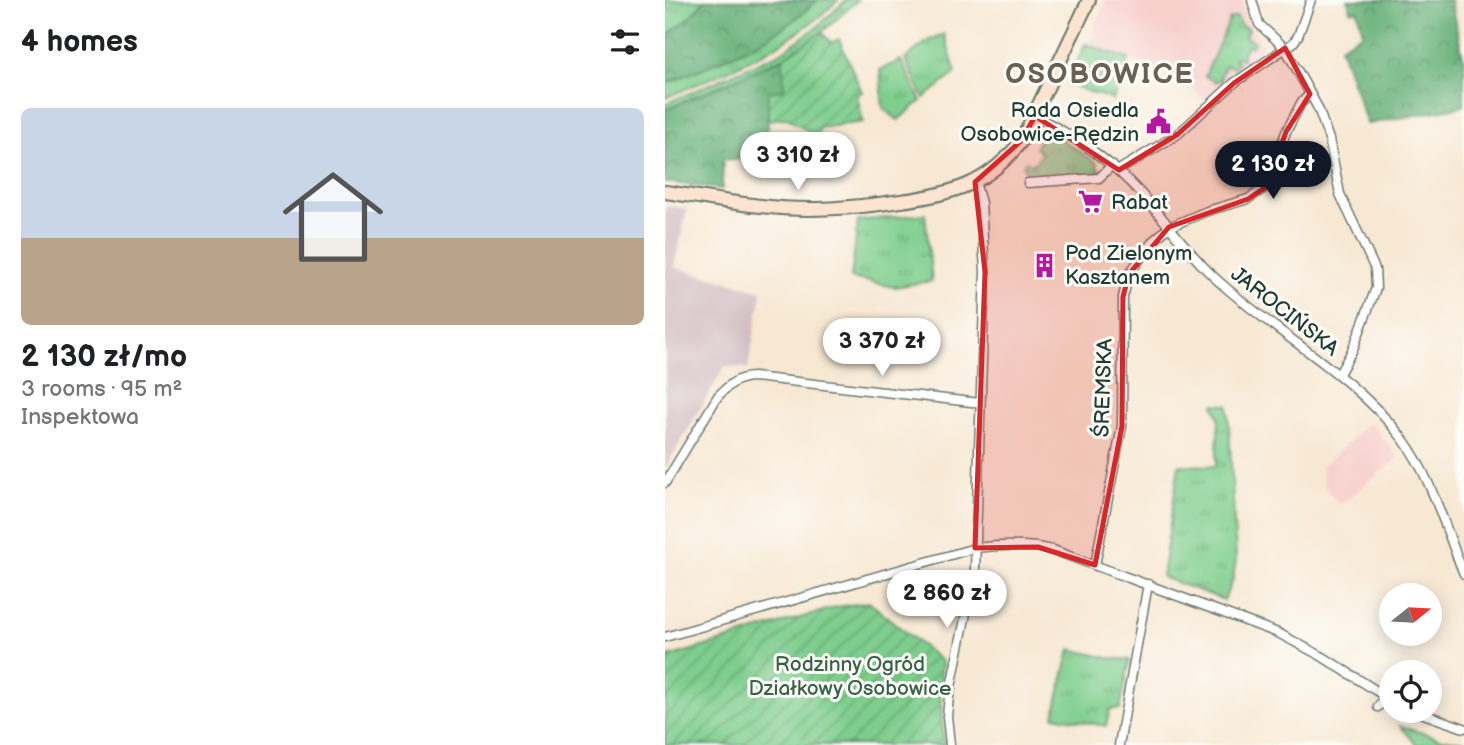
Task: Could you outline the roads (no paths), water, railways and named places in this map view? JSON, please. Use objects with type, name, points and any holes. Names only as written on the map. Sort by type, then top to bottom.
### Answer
[{"type":"street","points":[[665,192],[762,206],[837,209],[942,194],[975,182],[990,173],[1011,154],[1035,116],[1089,0]]},
{"type":"street","points":[[1252,0],[1259,24],[1285,48],[1324,122],[1340,194],[1377,275],[1376,288],[1353,349],[1339,374]]},
{"type":"street","points":[[1028,183],[1099,178],[1178,134],[1234,83],[1298,36],[1311,0]]},
{"type":"street","points":[[1169,227],[1207,211],[1241,202],[1263,190],[1271,177],[1286,132],[1301,103],[1310,94]]},
{"type":"street","name":"JAROCIŃSKA","points":[[1035,116],[1078,139],[1116,168],[1193,256],[1224,286],[1339,374],[1386,420],[1412,452],[1464,574]]},
{"type":"street","points":[[950,745],[947,716],[949,697],[975,569],[985,252],[981,203],[975,182]]},
{"type":"street","name":"ŚREMSKA","points":[[1095,565],[1122,426],[1125,287],[1129,274],[1153,241],[1169,227]]},
{"type":"street","points":[[665,483],[718,396],[739,379],[754,377],[980,403]]},
{"type":"street","points":[[665,638],[975,548],[1008,545],[1038,547],[1095,565],[1278,633],[1379,692]]},
{"type":"street","points":[[1119,745],[1148,584]]},
{"type":"street","points":[[1442,720],[1464,728]]},
{"type":"place","name":"Rada Osiedla Osobowice-Rędzin","points":[[1159,122]]},
{"type":"place","name":"Rabat","points":[[1091,202]]},
{"type":"place","name":"Pod Zielonym Kasztanem","points":[[1045,265]]},
{"type":"district","name":"OSOBOWICE","points":[[1100,73]]},
{"type":"park label","name":"Rodzinny Ogród Działkowy Osobowice","points":[[850,676]]}]
